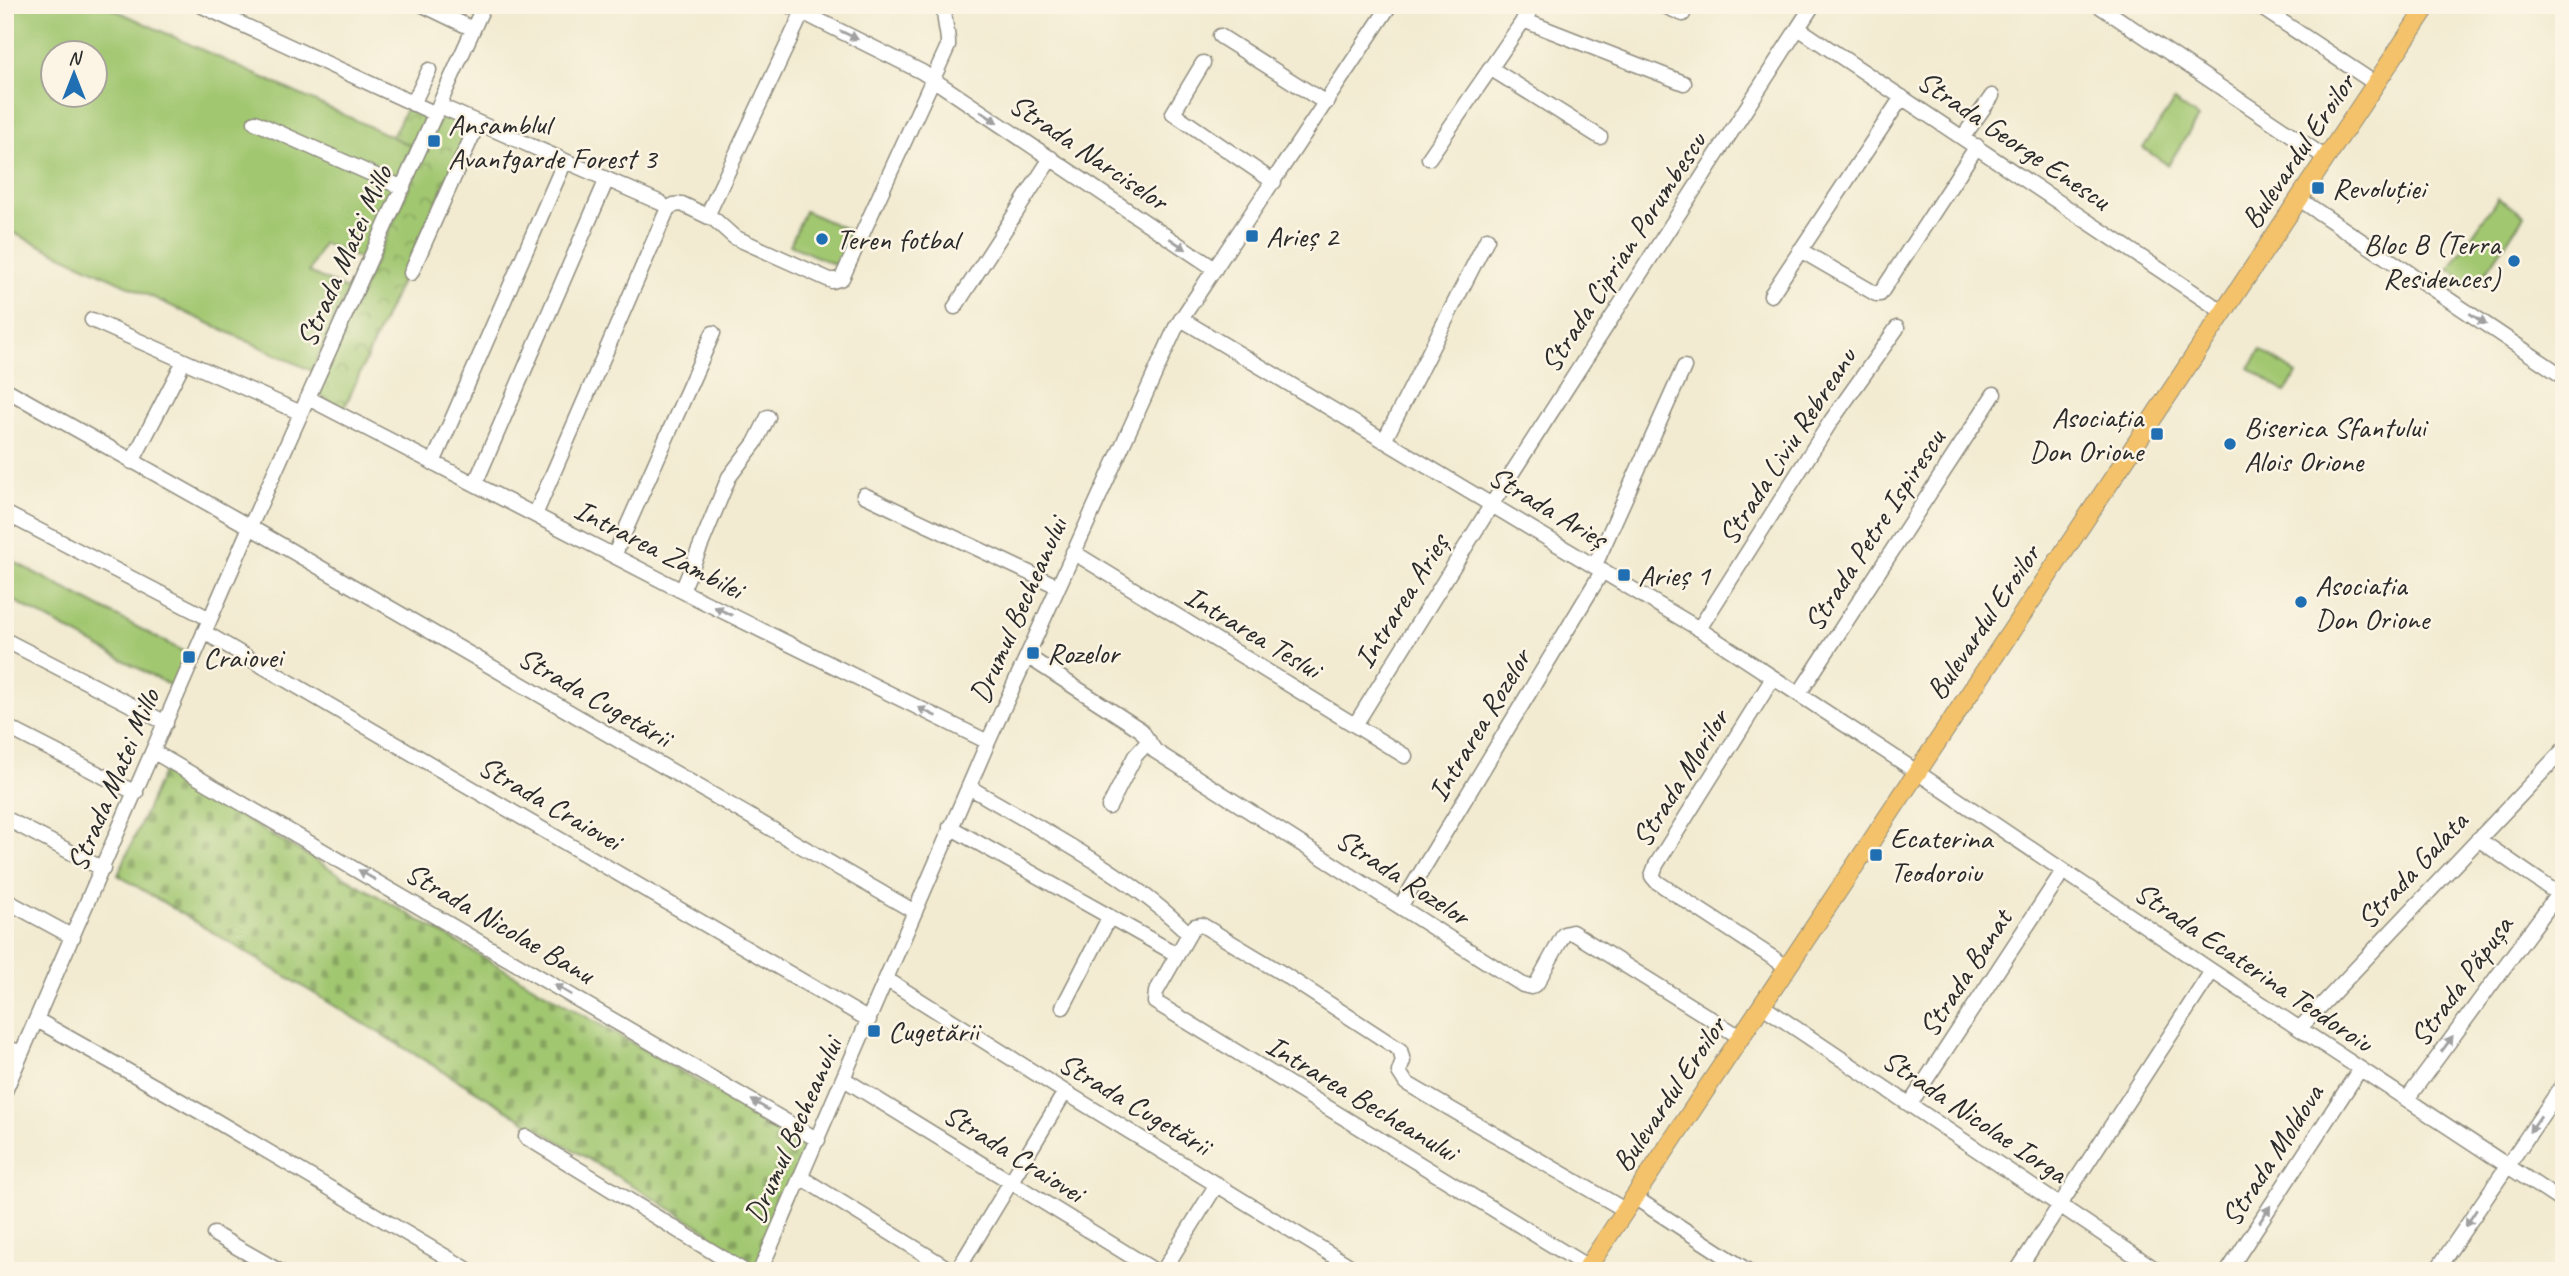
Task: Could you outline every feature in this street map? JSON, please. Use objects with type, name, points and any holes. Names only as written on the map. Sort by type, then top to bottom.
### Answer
[{"type":"main road","name":"Bulevardul Eroilor","points":[[1586,1269],[2428,5]]},
{"type":"street","points":[[200,5],[413,104],[478,123],[664,206],[682,204],[723,226],[734,237],[832,281],[838,281],[846,273],[948,46],[949,32],[944,22],[945,5]]},
{"type":"street","points":[[423,5],[473,29]]},
{"type":"street","name":"Strada Matei Millo","points":[[5,1091],[250,527],[484,5]]},
{"type":"street","name":"Strada Narciselor","points":[[788,5],[805,9],[894,56],[1215,269]]},
{"type":"street","name":"Drumul Becheanului","points":[[763,1269],[950,827],[1057,586],[1181,319],[1390,5]]},
{"type":"street","points":[[1429,158],[1534,5]]},
{"type":"street","points":[[1662,5],[1682,14]]},
{"type":"street","points":[[1798,27],[1813,5]]},
{"type":"street","points":[[2098,5],[2326,158]]},
{"type":"street","points":[[2257,5],[2376,84]]},
{"type":"street","points":[[707,216],[805,9]]},
{"type":"street","points":[[1523,20],[1684,83]]},
{"type":"street","name":"Strada George Enescu","points":[[1798,27],[2223,312]]},
{"type":"street","name":"Strada Ciprian Porumbescu","points":[[1492,504],[1798,27]]},
{"type":"street","points":[[1220,36],[1326,103]]},
{"type":"street","points":[[1203,63],[1173,113],[1274,182]]},
{"type":"street","points":[[1490,68],[1600,137]]},
{"type":"street","points":[[413,104],[429,70]]},
{"type":"street","points":[[1963,137],[1992,96]]},
{"type":"street","points":[[1771,295],[1902,97]]},
{"type":"street","points":[[256,122],[403,188]]},
{"type":"street","points":[[411,273],[478,123]]},
{"type":"street","points":[[1800,250],[1880,294],[1977,146]]},
{"type":"street","points":[[955,307],[1051,158]]},
{"type":"street","points":[[433,463],[565,161]]},
{"type":"street","points":[[475,484],[607,179]]},
{"type":"street","points":[[2299,199],[2564,377]]},
{"type":"street","points":[[535,515],[664,206]]},
{"type":"street","points":[[1384,441],[1487,239]]},
{"type":"street","name":"Strada Arieș","points":[[1181,319],[1699,629],[1917,772]]},
{"type":"street","points":[[92,320],[301,413]]},
{"type":"street","name":"Strada Liviu Rebreanu","points":[[1699,629],[1831,421],[1896,328]]},
{"type":"street","points":[[614,556],[713,333]]},
{"type":"street","name":"Intrarea Rozelor","points":[[1400,907],[1599,568],[1684,367]]},
{"type":"street","points":[[132,462],[180,369]]},
{"type":"street","points":[[5,389],[250,527]]},
{"type":"street","name":"Strada Petre Ispirescu","points":[[1799,694],[1994,394]]},
{"type":"street","name":"Intrarea Zambilei","points":[[308,398],[685,593],[988,742]]},
{"type":"street","points":[[685,593],[729,477],[755,443],[768,417]]},
{"type":"street","points":[[864,495],[1057,586]]},
{"type":"street","name":"Intrarea Arieș","points":[[1355,725],[1492,504]]},
{"type":"street","points":[[685,593],[728,505]]},
{"type":"street","name":"Strada Craiovei","points":[[5,513],[207,626],[869,1020]]},
{"type":"street","name":"Strada Cugetării","points":[[250,527],[915,912]]},
{"type":"street","name":"Intrarea Teslui","points":[[1073,552],[1405,756]]},
{"type":"street","points":[[5,640],[166,723]]},
{"type":"street","name":"Strada Rozelor","points":[[1027,656],[1141,730],[1155,751],[1523,985],[1531,987],[1536,983],[1564,934],[1573,932],[1740,1037]]},
{"type":"street","name":"Strada Morilor","points":[[1773,678],[1656,865],[1653,876],[1657,883],[1787,967]]},
{"type":"street","points":[[5,726],[136,793]]},
{"type":"street","points":[[1109,807],[1135,756],[1149,741]]},
{"type":"street","name":"Strada Galata","points":[[2300,1028],[2564,749]]},
{"type":"street","name":"Strada Nicolae Banu","points":[[153,752],[818,1140]]},
{"type":"street","name":"Strada Ecaterina Teodoroiu","points":[[1917,772],[2564,1203]]},
{"type":"street","points":[[969,787],[1129,885],[1189,934],[1195,926],[1202,925],[1285,975],[1400,1051],[1403,1061],[1399,1072],[1406,1083],[1748,1271]]},
{"type":"street","points":[[5,818],[103,869]]},
{"type":"street","points":[[950,827],[1177,954]]},
{"type":"street","points":[[2478,839],[2561,896]]},
{"type":"street","name":"Strada Banat","points":[[1910,1104],[2063,871]]},
{"type":"street","name":"Strada Păpușa","points":[[2407,1099],[2561,896]]},
{"type":"street","points":[[5,900],[73,937]]},
{"type":"street","points":[[1063,1007],[1109,918]]},
{"type":"street","name":"Intrarea Becheanului","points":[[1189,934],[1156,992],[1155,1002],[1586,1269]]},
{"type":"street","points":[[2017,1271],[2213,971]]},
{"type":"street","name":"Strada Cugetării","points":[[886,979],[1358,1271]]},
{"type":"street","name":"Strada Nicolae Iorga","points":[[1761,1005],[2158,1271]]},
{"type":"street","points":[[37,1020],[211,1118],[470,1271]]},
{"type":"street","points":[[5,1048],[22,1052]]},
{"type":"street","name":"Strada Moldova","points":[[2228,1271],[2360,1069]]},
{"type":"street","name":"Strada Craiovei","points":[[845,1079],[1155,1271]]},
{"type":"street","points":[[2436,1271],[2564,1083]]},
{"type":"street","points":[[957,1271],[1065,1092]]},
{"type":"street","points":[[526,1137],[744,1271]]},
{"type":"street","points":[[802,1178],[952,1271]]},
{"type":"street","points":[[1163,1271],[1217,1184]]},
{"type":"street","points":[[214,1234],[279,1271]]},
{"type":"green space","points":[[5,5],[115,5],[113,9],[412,146],[360,259],[323,243],[309,272],[348,290],[312,371],[7,230],[5,233]]},
{"type":"green space","points":[[2174,101],[2198,118],[2168,165],[2143,148]]},
{"type":"green space","points":[[407,107],[426,116],[412,146],[392,137]]},
{"type":"green space","points":[[442,115],[470,126],[344,409],[315,393]]},
{"type":"green space","points":[[2498,198],[2524,216],[2476,287],[2449,269]]},
{"type":"green space","name":"Teren fotbal","points":[[805,211],[855,233],[840,267],[790,245]]},
{"type":"green space","points":[[2261,350],[2297,374],[2285,392],[2249,368]]},
{"type":"green space","points":[[5,557],[188,654],[173,687],[5,596]]},
{"type":"green space","points":[[163,772],[810,1146],[758,1271],[745,1271],[704,1245],[709,1232],[118,875]]},
{"type":"place","name":"Ansamblul Avantgarde Forest 3","points":[[434,141]]},
{"type":"place","name":"Revoluției","points":[[2318,188]]},
{"type":"place","name":"Arieș 2","points":[[1252,236]]},
{"type":"place","name":"Teren fotbal","points":[[822,239]]},
{"type":"place","name":"Bloc B (Terra Residences)","points":[[2514,261]]},
{"type":"place","name":"Asociația Don Orione","points":[[2157,434]]},
{"type":"place","name":"Biserica Sfantului Alois Orione","points":[[2230,444]]},
{"type":"place","name":"Arieș 1","points":[[1624,575]]},
{"type":"place","name":"Asociatia Don Orione","points":[[2301,602]]},
{"type":"place","name":"Rozelor","points":[[1033,653]]},
{"type":"place","name":"Craiovei","points":[[189,657]]},
{"type":"place","name":"Ecaterina Teodoroiu","points":[[1876,855]]},
{"type":"place","name":"Cugetării","points":[[874,1031]]}]
